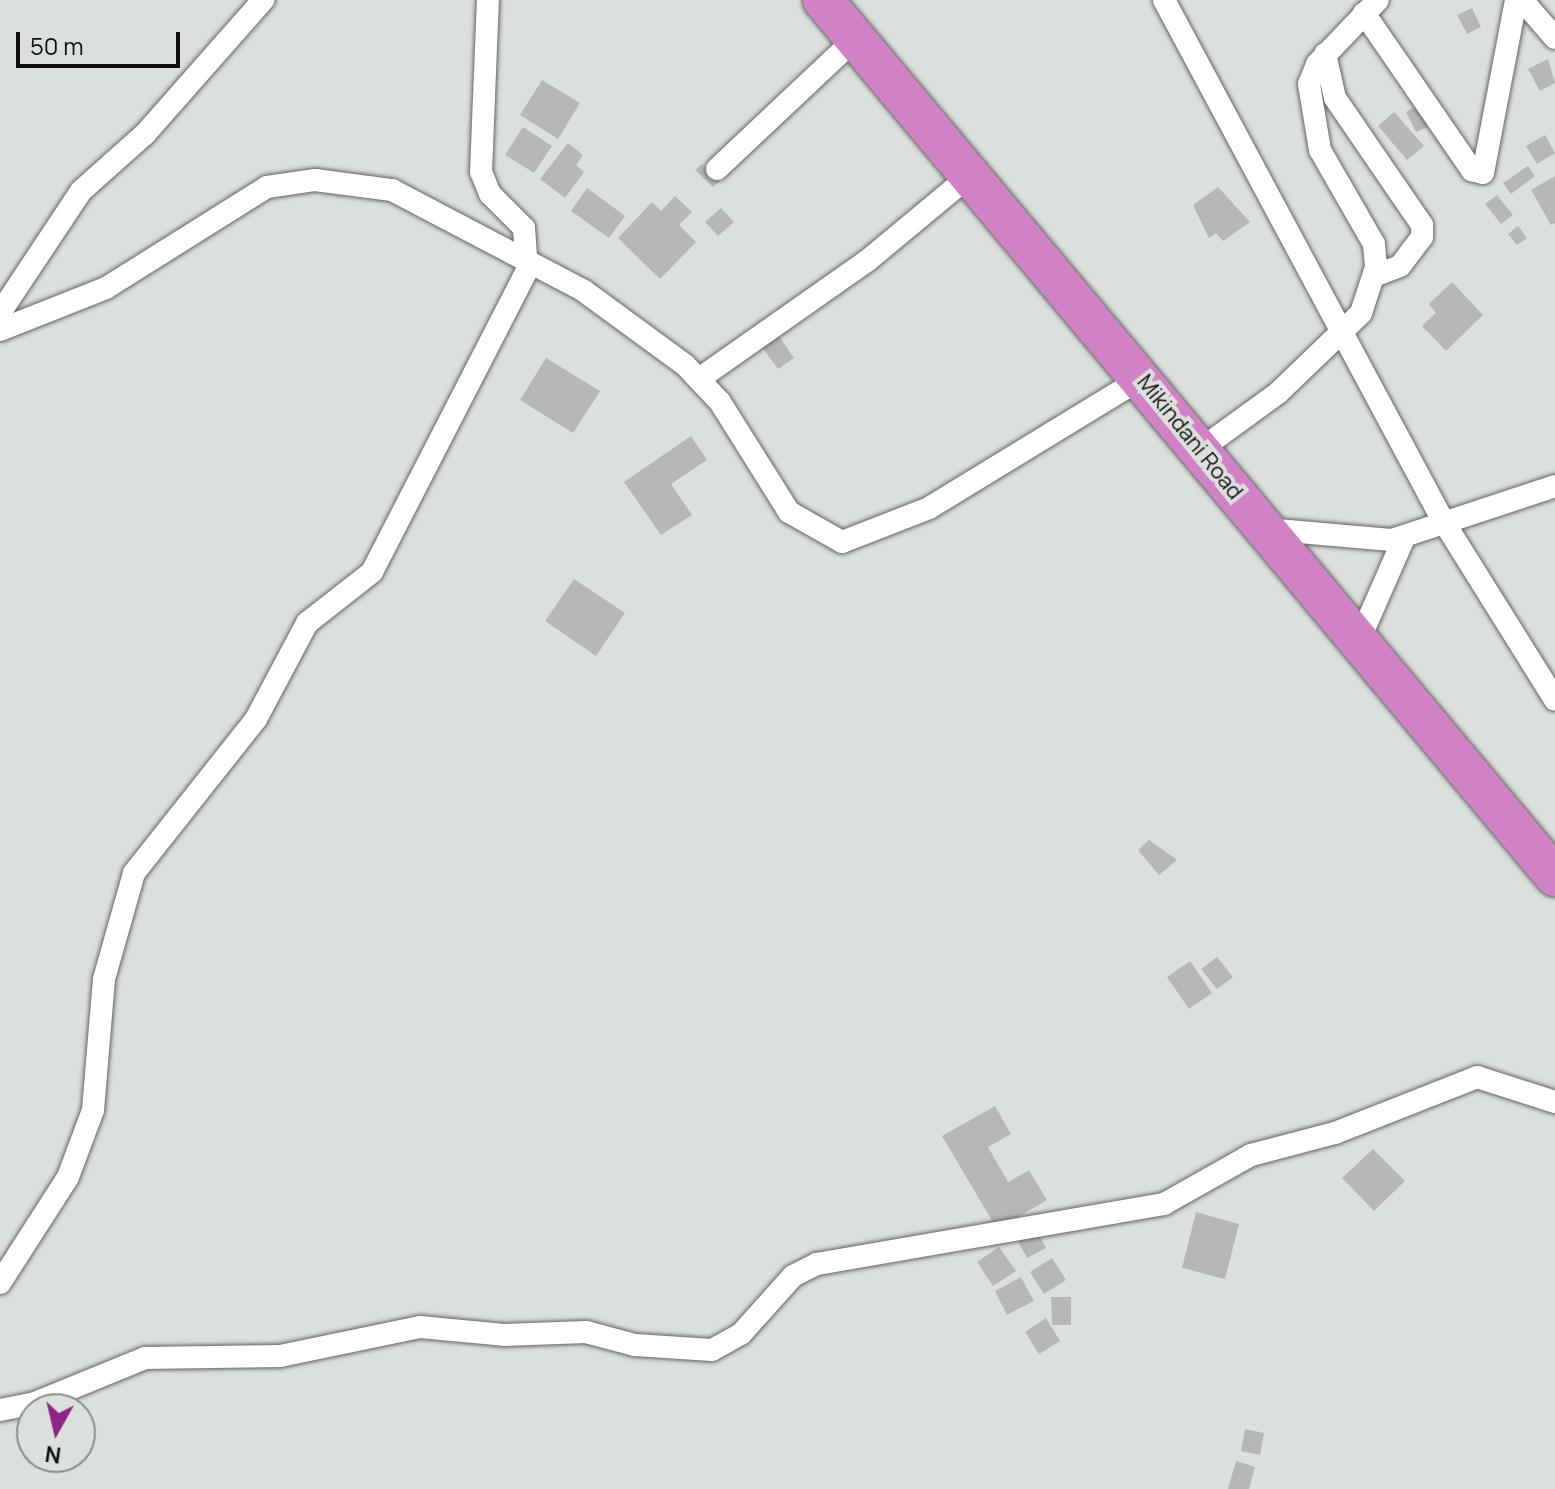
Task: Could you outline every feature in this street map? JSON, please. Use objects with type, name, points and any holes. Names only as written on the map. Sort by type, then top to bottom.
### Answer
[{"type":"highway","name":"Mikindani Road","points":[[823,0],[968,177],[1201,449],[1357,645],[1551,864]]},
{"type":"street","points":[[0,313],[81,191],[145,134],[263,0]]},
{"type":"street","points":[[0,1283],[68,1177],[93,1110],[104,979],[134,873],[256,719],[307,623],[372,572],[530,261],[524,228],[490,194],[481,172],[488,0]]},
{"type":"street","points":[[1164,0],[1345,329],[1442,519],[1555,700]]},
{"type":"street","points":[[1201,449],[1278,393],[1345,329],[1361,313],[1374,276],[1372,238],[1332,174],[1311,116],[1309,84],[1325,54],[1371,6],[1472,170],[1482,173],[1492,151],[1516,0]]},
{"type":"street","points":[[1522,0],[1555,38]]},
{"type":"street","points":[[717,169],[855,39]]},
{"type":"street","points":[[1325,54],[1335,98],[1422,225],[1403,263],[1374,276]]},
{"type":"street","points":[[699,379],[867,261],[968,177]]},
{"type":"street","points":[[0,330],[106,288],[238,201],[315,180],[402,194],[530,261],[618,315],[699,379],[789,512],[819,535],[849,542],[929,508],[1142,378]]},
{"type":"street","points":[[1265,529],[1404,538],[1442,519],[1555,486]]},
{"type":"street","points":[[1357,645],[1404,538]]},
{"type":"street","points":[[0,1410],[35,1403],[145,1358],[280,1356],[420,1327],[504,1335],[586,1332],[648,1347],[712,1350],[741,1334],[793,1276],[817,1264],[1164,1204],[1251,1155],[1358,1125],[1477,1077],[1555,1102]]},
{"type":"building","points":[[1472,8],[1481,27],[1467,34],[1457,15]]},
{"type":"building","points":[[1548,59],[1555,83],[1540,91],[1528,69]]},
{"type":"building","points":[[542,80],[580,103],[558,139],[520,115]]},
{"type":"building","points":[[1419,105],[1430,126],[1416,132],[1406,112]]},
{"type":"building","points":[[1394,112],[1424,146],[1407,160],[1378,126]]},
{"type":"building","points":[[523,127],[552,146],[534,173],[505,155]]},
{"type":"building","points":[[1545,135],[1555,153],[1537,164],[1526,146]]},
{"type":"building","points":[[568,143],[583,155],[576,165],[584,172],[565,198],[540,179]]},
{"type":"building","points":[[702,164],[720,181],[713,187],[695,170]]},
{"type":"building","points":[[1528,166],[1535,176],[1511,194],[1503,183]]},
{"type":"building","points":[[1555,176],[1555,223],[1551,225],[1531,190]]},
{"type":"building","points":[[1218,187],[1250,222],[1223,241],[1216,233],[1209,238],[1193,205]]},
{"type":"building","points":[[587,188],[625,216],[609,238],[571,211]]},
{"type":"building","points":[[1497,195],[1513,215],[1501,224],[1485,204]]},
{"type":"building","points":[[675,196],[692,212],[679,225],[696,242],[660,279],[618,238],[652,202],[661,211]]},
{"type":"building","points":[[721,208],[734,222],[718,236],[705,222]]},
{"type":"building","points":[[1518,226],[1527,238],[1517,245],[1508,234]]},
{"type":"building","points":[[1452,282],[1483,315],[1446,351],[1422,326],[1436,313],[1429,304]]},
{"type":"building","points":[[777,333],[794,358],[778,369],[760,344]]},
{"type":"building","points":[[546,358],[600,391],[573,433],[520,400]]},
{"type":"building","points":[[691,436],[707,460],[671,484],[692,515],[661,535],[624,482]]},
{"type":"building","points":[[574,579],[625,613],[596,656],[545,621]]},
{"type":"building","points":[[1149,840],[1177,860],[1159,875],[1138,850]]},
{"type":"building","points":[[1217,957],[1233,977],[1217,989],[1201,969]]},
{"type":"building","points":[[1190,961],[1212,993],[1189,1009],[1167,977]]},
{"type":"building","points":[[995,1106],[1011,1134],[988,1147],[1008,1182],[1029,1170],[1047,1200],[997,1229],[942,1136]]},
{"type":"building","points":[[1373,1149],[1405,1181],[1374,1211],[1342,1178]]},
{"type":"building","points":[[1196,1212],[1239,1224],[1225,1279],[1182,1268]]},
{"type":"building","points":[[1034,1225],[1046,1248],[1027,1258],[1015,1236]]},
{"type":"building","points":[[999,1247],[1016,1271],[993,1286],[977,1262]]},
{"type":"building","points":[[1052,1258],[1066,1280],[1044,1294],[1030,1272]]},
{"type":"building","points":[[1021,1277],[1034,1301],[1007,1315],[995,1291]]},
{"type":"building","points":[[1051,1297],[1071,1297],[1071,1325],[1052,1325]]},
{"type":"building","points":[[1046,1318],[1060,1341],[1039,1354],[1025,1332]]},
{"type":"building","points":[[1245,1429],[1264,1433],[1260,1455],[1241,1451]]},
{"type":"building","points":[[1236,1461],[1255,1467],[1249,1489],[1228,1489]]}]
